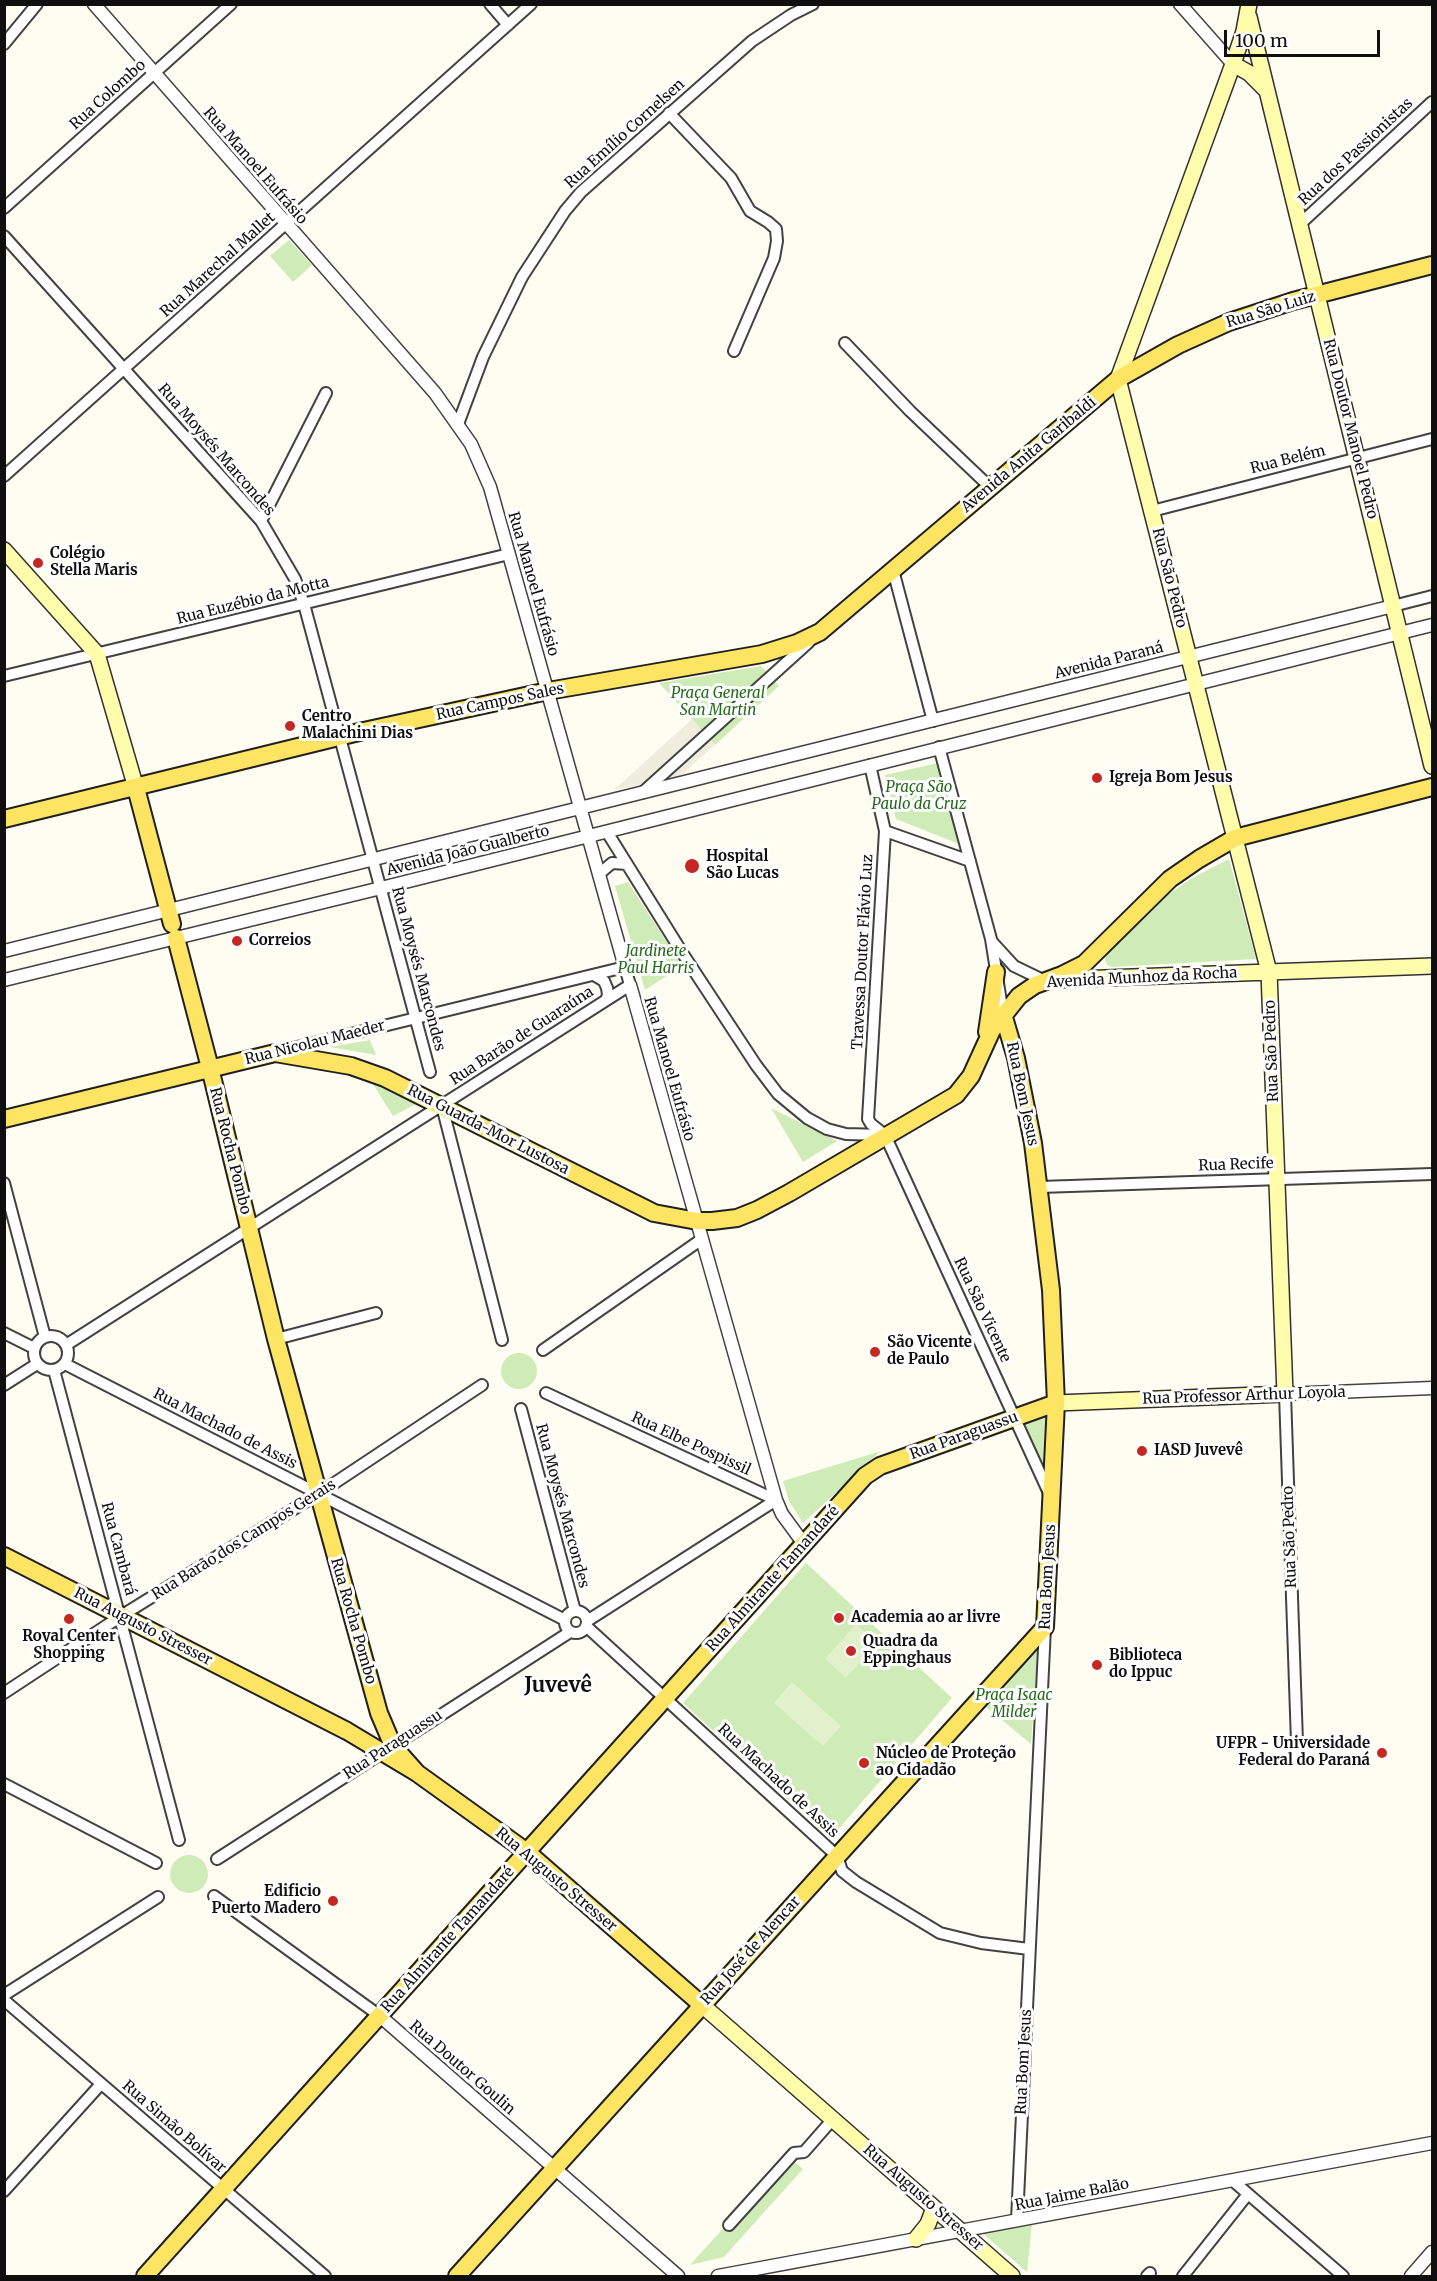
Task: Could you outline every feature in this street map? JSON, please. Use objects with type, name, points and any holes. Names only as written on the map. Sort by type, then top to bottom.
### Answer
[{"type":"main road","name":"Avenida Anita Garibaldi","points":[[820,632],[1118,380],[1233,64],[1249,9]]},
{"type":"main road","name":"Rua Doutor Manoel Pedro","points":[[1249,9],[1432,766]]},
{"type":"main road","points":[[1233,64],[1249,73],[1268,92]]},
{"type":"main road","name":"Rua São Luiz","points":[[1118,380],[1204,333],[1263,310],[1432,265]]},
{"type":"main road","name":"Rua São Pedro","points":[[1118,380],[1269,972],[1285,1394]]},
{"type":"main road","name":"Rua Rocha Pombo","points":[[4,550],[98,654],[210,1068],[276,1340],[388,1749],[417,1773]]},
{"type":"main road","name":"Rua Campos Sales","points":[[4,819],[340,737],[548,691],[762,654],[797,643],[820,632]]},
{"type":"main road","points":[[1045,981],[1084,964],[1170,879],[1235,838],[1432,787]]},
{"type":"main road","name":"Avenida Munhoz da Rocha","points":[[885,1135],[956,1095],[971,1076],[1003,1014],[1019,996],[1045,981],[1432,964]]},
{"type":"main road","points":[[985,1045],[996,972]]},
{"type":"main road","name":"Rua Bom Jesus","points":[[1003,1014],[1019,1068],[1040,1187],[1051,1290],[1056,1403],[1045,1627]]},
{"type":"main road","name":"Rua Nicolau Maeder","points":[[4,1119],[274,1053]]},
{"type":"main road","name":"Rua Guarda-Mor Lustosa","points":[[274,1053],[351,1066],[406,1087],[640,1208],[666,1217],[697,1221]]},
{"type":"main road","points":[[697,1221],[726,1220],[757,1210],[885,1135]]},
{"type":"main road","name":"Rua Professor Arthur Loyola","points":[[1056,1403],[1285,1394]]},
{"type":"main road","name":"Rua Paraguassu","points":[[872,1470],[1056,1403]]},
{"type":"main road","name":"Rua Almirante Tamandaré","points":[[145,2277],[872,1470]]},
{"type":"main road","name":"Rua Augusto Stresser","points":[[4,1556],[347,1731],[388,1749]]},
{"type":"main road","name":"Rua José de Alencar","points":[[457,2277],[1045,1627]]},
{"type":"main road","points":[[347,1731],[368,1729],[379,1713]]},
{"type":"main road","name":"Rua Augusto Stresser","points":[[417,1773],[527,1852],[1012,2277]]},
{"type":"main road","points":[[916,2239],[928,2224],[934,2208]]},
{"type":"street","points":[[4,44],[38,4]]},
{"type":"street","name":"Rua Manoel Eufrásio","points":[[94,4],[435,393],[458,424],[482,467],[490,487],[776,1500]]},
{"type":"street","name":"Rua Colombo","points":[[4,208],[231,4]]},
{"type":"street","points":[[490,4],[508,25]]},
{"type":"street","name":"Rua Marechal Mallet","points":[[4,476],[531,4]]},
{"type":"street","name":"Rua Emílio Cornelsen","points":[[458,424],[483,357],[501,318],[545,240],[581,192],[752,40],[813,4]]},
{"type":"street","points":[[1180,4],[1233,64]]},
{"type":"street","name":"Rua dos Passionistas","points":[[1300,224],[1432,102]]},
{"type":"street","points":[[669,113],[731,178],[750,211],[776,229],[777,241],[774,258],[734,351]]},
{"type":"street","name":"Rua Moysés Marcondes","points":[[4,236],[261,521],[286,564],[304,604],[430,1072]]},
{"type":"street","points":[[845,343],[910,411],[991,488]]},
{"type":"street","points":[[261,521],[326,393]]},
{"type":"street","name":"Rua Belém","points":[[1152,511],[1432,439]]},
{"type":"street","name":"Rua Euzébio da Motta","points":[[4,676],[509,554]]},
{"type":"street","points":[[893,570],[933,721]]},
{"type":"street","name":"Avenida Paraná","points":[[933,721],[1432,596]]},
{"type":"street","points":[[939,747],[1432,625]]},
{"type":"street","name":"Avenida Anita Garibaldi","points":[[642,793],[820,632]]},
{"type":"street","name":"Avenida João Gualberto","points":[[4,980],[373,860],[933,721]]},
{"type":"street","name":"Avenida João Gualberto","points":[[4,951],[381,888],[939,747]]},
{"type":"street","name":"Rua Bom Jesus","points":[[939,747],[991,939],[1003,1014]]},
{"type":"street","name":"Travessa Doutor Flávio Luz","points":[[870,765],[885,831],[868,1119],[885,1135]]},
{"type":"street","points":[[885,831],[970,861]]},
{"type":"street","points":[[607,832],[750,1056],[778,1094],[807,1118],[827,1129],[846,1134],[885,1135]]},
{"type":"street","points":[[599,874],[612,862],[627,864]]},
{"type":"street","name":"Rua Bom Jesus","points":[[991,939],[1014,966],[1045,981]]},
{"type":"street","name":"Rua Nicolau Maeder","points":[[274,1053],[625,967]]},
{"type":"street","points":[[594,975],[604,981],[608,988],[606,1000]]},
{"type":"street","name":"Rua Barão de Guaraúna","points":[[66,1345],[630,985]]},
{"type":"street","points":[[441,1105],[502,1340]]},
{"type":"street","name":"Rua São Vicente","points":[[885,1135],[1051,1498]]},
{"type":"street","name":"Rua Recife","points":[[1040,1187],[1432,1174]]},
{"type":"street","points":[[4,1183],[45,1337]]},
{"type":"street","points":[[543,1350],[702,1239]]},
{"type":"street","points":[[276,1340],[376,1313]]},
{"type":"street","points":[[4,1333],[34,1348]]},
{"type":"street","points":[[55,1336],[66,1345],[68,1354],[65,1364],[54,1370],[45,1370],[37,1364],[33,1356],[37,1342],[45,1337],[55,1336]]},
{"type":"street","points":[[4,1385],[37,1364]]},
{"type":"street","name":"Rua Machado de Assis","points":[[65,1364],[565,1620]]},
{"type":"street","name":"Rua Cambará","points":[[54,1370],[179,1840]]},
{"type":"street","name":"Rua Barão dos Campos Gerais","points":[[4,1693],[318,1494],[482,1385]]},
{"type":"street","name":"Rua Professor Arthur Loyola","points":[[1285,1394],[1432,1388]]},
{"type":"street","name":"Rua Elbe Pospissil","points":[[546,1393],[776,1500]]},
{"type":"street","name":"Rua São Pedro","points":[[1285,1394],[1298,1742]]},
{"type":"street","name":"Rua Moysés Marcondes","points":[[521,1409],[575,1611]]},
{"type":"street","points":[[587,1624],[584,1615],[575,1611],[568,1614],[565,1620],[570,1632],[580,1633],[587,1624],[776,1500],[782,1514],[804,1544]]},
{"type":"street","name":"Rua Machado de Assis","points":[[587,1624],[837,1856],[842,1871],[856,1882],[940,1934],[965,1941],[1029,1949]]},
{"type":"street","name":"Rua Bom Jesus","points":[[1017,2220],[1045,1627]]},
{"type":"street","name":"Rua Paraguassu","points":[[217,1859],[570,1632]]},
{"type":"street","points":[[4,1784],[156,1863]]},
{"type":"street","name":"Rua Doutor Goulin","points":[[214,1896],[380,2016],[678,2277]]},
{"type":"street","points":[[4,1995],[158,1897]]},
{"type":"street","name":"Rua Simão Bolívar","points":[[4,2000],[325,2277]]},
{"type":"street","points":[[4,2191],[101,2084]]},
{"type":"street","points":[[729,2225],[794,2153],[804,2152],[833,2120]]},
{"type":"street","name":"Rua Jaime Balão","points":[[718,2277],[1432,2143]]},
{"type":"street","points":[[1232,2180],[1343,2277]]},
{"type":"street","points":[[1183,2277],[1248,2194]]},
{"type":"street","points":[[1412,2277],[1432,2253]]},
{"type":"green space","points":[[289,240],[312,265],[293,282],[270,256]]},
{"type":"green space","name":"Praça General San Martin","points":[[761,666],[779,686],[715,745],[659,683]]},
{"type":"green space","name":"Praça São Paulo da Cruz","points":[[938,763],[959,844],[896,819],[885,775]]},
{"type":"green space","points":[[1229,859],[1256,959],[1112,967],[1107,965],[1105,960],[1107,954],[1160,900],[1192,878]]},
{"type":"green space","name":"Jardinete Paul Harris","points":[[628,882],[682,966],[645,990],[615,886]]},
{"type":"green space","points":[[370,1040],[376,1055],[330,1047]]},
{"type":"green space","points":[[371,1081],[398,1092],[420,1102],[393,1116]]},
{"type":"green space","points":[[771,1108],[837,1141],[803,1162]]},
{"type":"green space","points":[[519,1353],[532,1358],[537,1371],[532,1384],[519,1389],[506,1384],[501,1371],[506,1358]]},
{"type":"green space","points":[[1051,1409],[1048,1476],[1023,1420]]},
{"type":"green space","points":[[881,1451],[803,1523],[789,1501],[783,1481]]},
{"type":"green space","points":[[806,1563],[952,1698],[830,1839],[683,1703]]},
{"type":"green space","name":"Quadra da Eppinghaus","points":[[856,1624],[877,1643],[846,1678],[825,1659]]},
{"type":"green space","name":"Praça Isaac Milder","points":[[1038,1649],[1031,1744],[986,1707]]},
{"type":"green space","points":[[792,1682],[841,1726],[823,1746],[774,1703]]},
{"type":"green space","points":[[189,1855],[202,1861],[208,1874],[202,1887],[189,1893],[176,1887],[170,1874],[176,1861]]},
{"type":"green space","points":[[788,2157],[803,2169],[724,2257],[690,2265]]},
{"type":"green space","points":[[1032,2223],[1027,2272],[980,2231]]},
{"type":"shaded area","points":[[692,719],[715,745],[680,776],[614,790]]},
{"type":"place","name":"Colégio Stella Maris","points":[[38,563]]},
{"type":"place","name":"Centro Malachini Dias","points":[[290,726]]},
{"type":"place","name":"Igreja Bom Jesus","points":[[1097,778]]},
{"type":"place","name":"Hospital São Lucas","points":[[692,866]]},
{"type":"place","name":"Correios","points":[[237,941]]},
{"type":"place","name":"São Vicente de Paulo","points":[[875,1352]]},
{"type":"place","name":"IASD Juvevê","points":[[1142,1451]]},
{"type":"place","name":"Academia ao ar livre","points":[[839,1618]]},
{"type":"place","name":"Royal Center Shopping","points":[[69,1619]]},
{"type":"place","name":"Quadra da Eppinghaus","points":[[851,1651]]},
{"type":"place","name":"Biblioteca do Ippuc","points":[[1097,1665]]},
{"type":"place","name":"UFPR - Universidade Federal do Paraná","points":[[1382,1753]]},
{"type":"place","name":"Núcleo de Proteção ao Cidadão","points":[[864,1763]]},
{"type":"place","name":"Edificio Puerto Madero","points":[[333,1901]]},
{"type":"district","name":"Juvevê","points":[[558,1686]]}]
